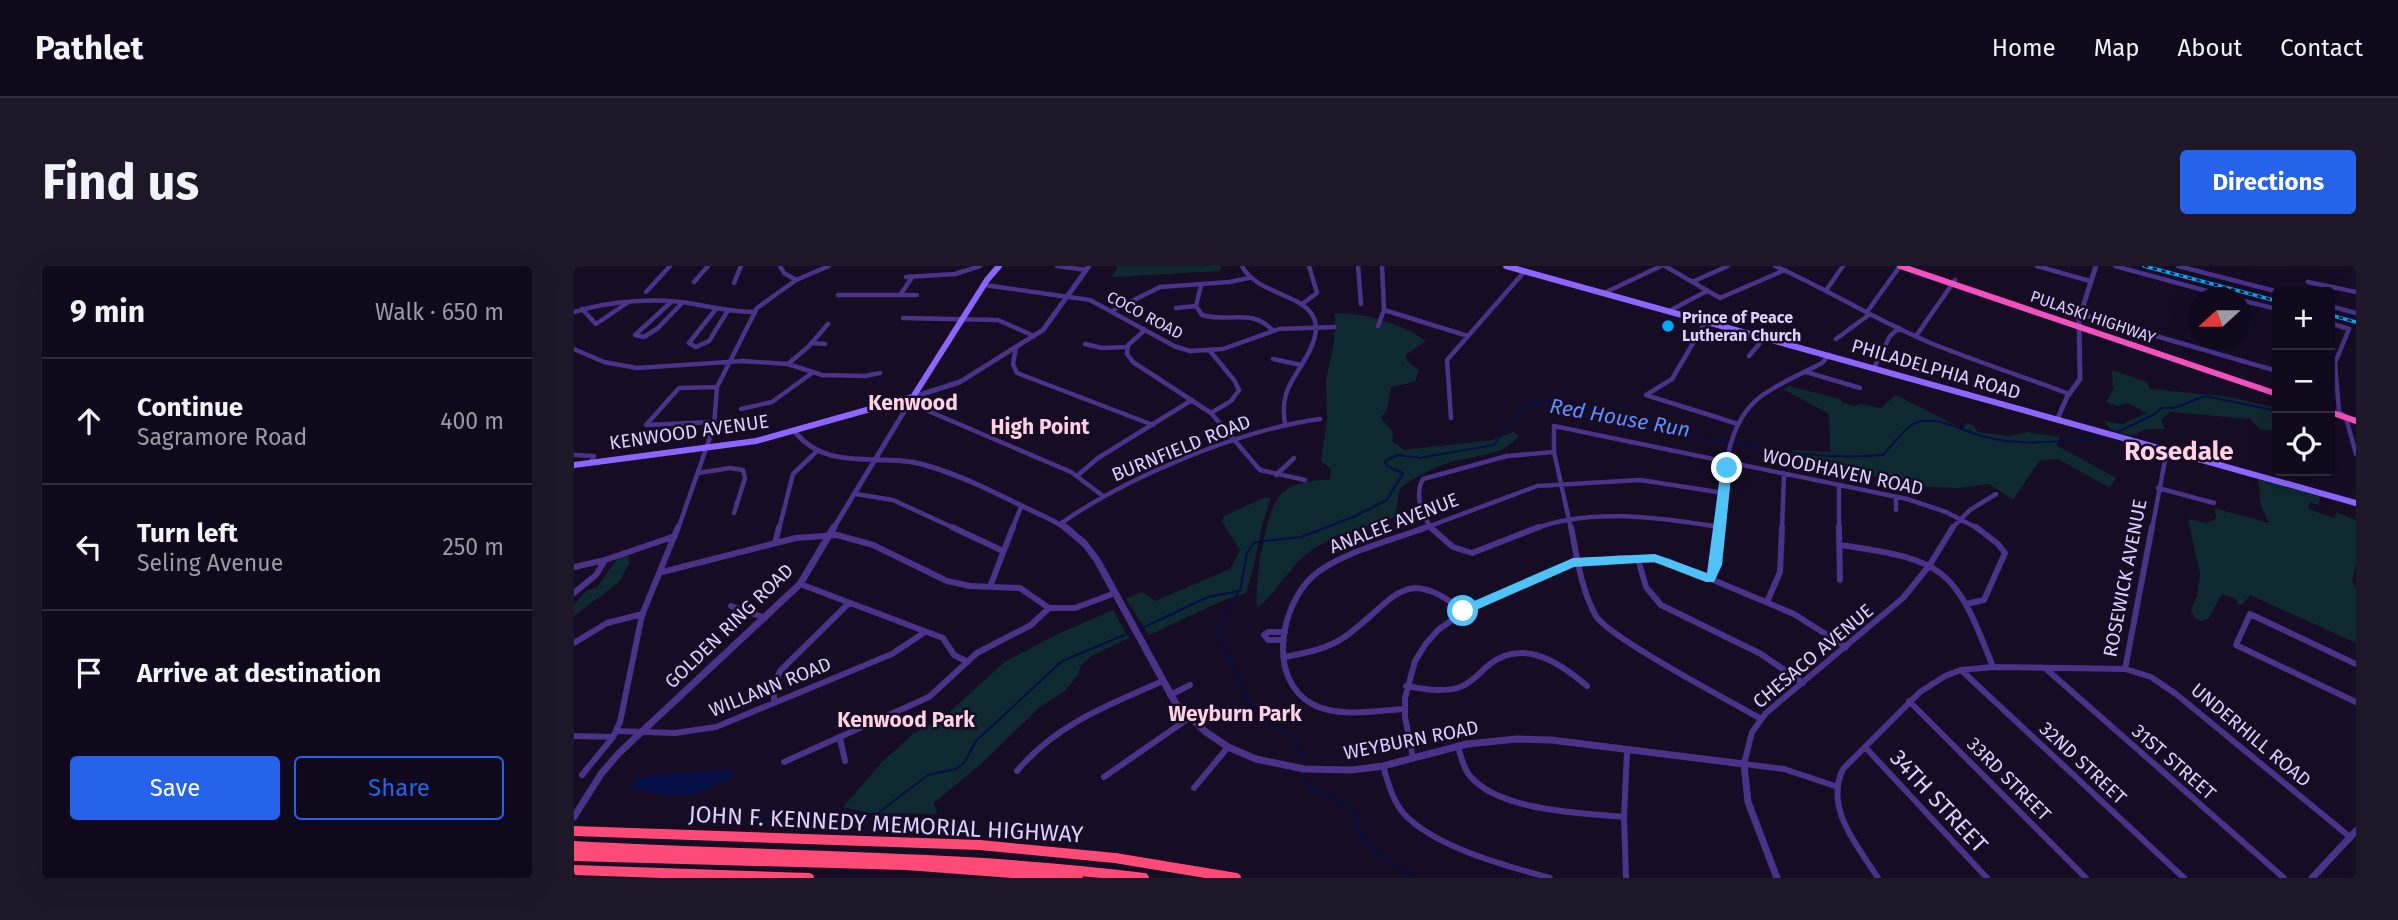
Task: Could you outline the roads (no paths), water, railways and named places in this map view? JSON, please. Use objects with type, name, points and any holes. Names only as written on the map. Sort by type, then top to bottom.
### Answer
[{"type":"highway","name":"PULASKI HIGHWAY","points":[[1900,266],[1954,282]]},
{"type":"highway","name":"PULASKI HIGHWAY","points":[[1912,266],[2272,390]]},
{"type":"highway","points":[[2335,411],[2356,419]]},
{"type":"highway","points":[[2335,412],[2356,419]]},
{"type":"highway","name":"JOHN F. KENNEDY MEMORIAL HIGHWAY","points":[[574,831],[992,846],[1115,858],[1236,878]]},
{"type":"highway","points":[[574,846],[924,857],[1034,864],[1144,878]]},
{"type":"highway","points":[[574,856],[934,866],[1078,878]]},
{"type":"highway","points":[[574,870],[809,878]]},
{"type":"main road","name":"GOLDEN RING ROAD","points":[[917,396],[984,285],[999,266]]},
{"type":"main road","name":"PHILADELPHIA ROAD","points":[[1506,266],[2356,503]]},
{"type":"main road","name":"KENWOOD AVENUE","points":[[574,465],[756,441],[917,396]]},
{"type":"street","points":[[646,292],[670,266]]},
{"type":"street","points":[[694,282],[708,266]]},
{"type":"street","points":[[734,282],[741,266]]},
{"type":"street","points":[[780,266],[783,273],[796,279]]},
{"type":"street","points":[[582,775],[615,734],[643,614],[662,572],[707,448],[714,422],[717,387],[729,361],[754,312],[796,279],[830,266]]},
{"type":"street","points":[[900,295],[909,278],[959,273],[980,266]]},
{"type":"street","points":[[1057,266],[1088,268]]},
{"type":"street","points":[[1242,266],[1257,285],[1303,304],[1311,312],[1314,327],[1311,349],[1289,381],[1283,396],[1285,424]]},
{"type":"street","points":[[1303,304],[1314,297],[1317,291],[1309,266]]},
{"type":"street","points":[[1358,266],[1361,304]]},
{"type":"street","points":[[1378,326],[1384,310],[1382,266]]},
{"type":"street","points":[[1451,418],[1448,359],[1534,266]]},
{"type":"street","points":[[1604,293],[1663,266],[1720,298],[1785,270]]},
{"type":"street","points":[[1692,282],[1728,266]]},
{"type":"street","points":[[1775,266],[1827,289],[1916,336],[2069,394]]},
{"type":"street","points":[[1827,289],[1843,266]]},
{"type":"street","points":[[1836,339],[1869,313],[1900,266]]},
{"type":"street","points":[[2037,266],[2090,281]]},
{"type":"street","points":[[2057,420],[2069,394],[2080,379],[2080,314],[2096,266]]},
{"type":"street","points":[[2115,266],[2192,287]]},
{"type":"street","points":[[2178,266],[2272,290]]},
{"type":"street","name":"KENWOOD AVENUE","points":[[917,396],[960,382],[1034,336],[1049,324],[1088,268]]},
{"type":"street","points":[[1112,311],[1157,288],[1230,284],[1249,278]]},
{"type":"street","points":[[1916,336],[1954,282]]},
{"type":"street","points":[[2308,282],[2356,292]]},
{"type":"street","name":"COCO ROAD","points":[[984,285],[1090,300],[1182,349],[1210,351],[1229,348],[1272,331],[1334,327]]},
{"type":"street","points":[[1201,285],[1196,306],[1199,313],[1209,318],[1258,318],[1268,323],[1272,331]]},
{"type":"street","points":[[1670,311],[1707,291]]},
{"type":"street","points":[[838,295],[917,295]]},
{"type":"street","points":[[574,312],[604,303],[629,302],[682,303],[727,312],[754,312]]},
{"type":"street","points":[[582,309],[596,324],[629,302]]},
{"type":"street","points":[[2251,302],[2272,308]]},
{"type":"street","points":[[670,303],[635,335],[644,337],[659,328],[682,303]]},
{"type":"street","points":[[1176,308],[1196,306]]},
{"type":"street","points":[[2335,307],[2356,313]]},
{"type":"street","points":[[716,309],[689,343],[696,347],[709,341],[727,312]]},
{"type":"street","points":[[1384,310],[1468,336]]},
{"type":"street","points":[[2080,314],[2272,370]]},
{"type":"street","points":[[903,318],[1003,321],[1034,336]]},
{"type":"street","points":[[1646,396],[1672,379],[1706,321]]},
{"type":"street","points":[[788,364],[812,343],[828,324]]},
{"type":"street","points":[[2335,325],[2349,329],[2335,363],[2336,388],[2339,411],[2346,418],[2356,454]]},
{"type":"street","points":[[1874,368],[1890,336],[1899,328]]},
{"type":"street","points":[[1145,330],[1127,347],[1128,357],[1133,362],[1211,413],[1255,466],[1276,475],[1304,480]]},
{"type":"street","points":[[1749,356],[1765,337]]},
{"type":"street","points":[[812,343],[825,344]]},
{"type":"street","points":[[1085,345],[1127,347]]},
{"type":"street","points":[[1016,348],[1013,364],[1017,373],[1153,425]]},
{"type":"street","points":[[574,349],[604,362],[637,368],[729,361],[788,364],[812,373],[857,376],[880,373]]},
{"type":"street","points":[[1210,351],[1239,388],[1233,400],[1211,413]]},
{"type":"street","points":[[1710,579],[1716,565],[1728,462],[1738,424],[1757,400],[1824,362],[1829,355]]},
{"type":"street","points":[[1273,359],[1301,365]]},
{"type":"street","points":[[1806,372],[1860,388]]},
{"type":"street","points":[[741,409],[777,404],[812,373]]},
{"type":"street","points":[[714,422],[694,425],[646,425],[679,388],[717,387]]},
{"type":"street","points":[[917,396],[924,408],[932,413],[1077,476],[1103,496]]},
{"type":"street","name":"GOLDEN RING ROAD","points":[[574,817],[601,774],[641,732],[800,584],[917,396]]},
{"type":"street","points":[[1646,396],[1738,424]]},
{"type":"street","points":[[1077,476],[1098,458],[1192,400]]},
{"type":"street","name":"BURNFIELD ROAD","points":[[1060,524],[1103,496],[1234,440],[1285,424],[1320,419]]},
{"type":"street","name":"WOODHAVEN ROAD","points":[[1554,452],[1553,426],[1931,506],[1960,519],[1996,542],[2005,553],[1984,600],[1966,604]]},
{"type":"street","points":[[775,543],[793,474],[816,452],[804,444],[795,432]]},
{"type":"street","name":"ROSEWICK AVENUE","points":[[1835,786],[1843,769],[1909,701],[1934,682],[1961,670],[1993,667],[2125,669],[2167,450]]},
{"type":"street","name":"WEYBURN ROAD","points":[[816,452],[840,458],[904,460],[929,466],[1060,524],[1091,551],[1170,695],[1189,718],[1228,747],[1265,762],[1304,769],[1341,771],[1382,766],[1458,746],[1494,740],[1530,739],[1784,769],[1835,786]]},
{"type":"street","points":[[1720,527],[1650,516],[1569,520],[1545,525],[1472,553],[1441,539],[1428,526],[1421,509],[1419,486],[1423,479],[1507,456],[1554,452],[1569,520],[1578,562],[1590,607],[1606,627],[1761,719]]},
{"type":"street","points":[[574,455],[594,456],[591,462]]},
{"type":"street","points":[[1276,475],[1294,458]]},
{"type":"street","points":[[698,473],[730,468],[743,470],[745,478],[734,513]]},
{"type":"street","points":[[1767,602],[1780,572],[1784,474]]},
{"type":"street","name":"ANALEE AVENUE","points":[[1403,709],[1341,710],[1316,706],[1302,697],[1292,685],[1284,657],[1285,632],[1297,595],[1320,570],[1524,489],[1561,484],[1640,480],[1724,493]]},
{"type":"street","points":[[1839,485],[1840,580]]},
{"type":"street","points":[[2158,488],[2214,503]]},
{"type":"street","points":[[856,494],[893,500],[1003,551]]},
{"type":"street","name":"CHESACO AVENUE","points":[[1777,878],[1748,802],[1744,764],[1749,739],[1761,719],[1903,598],[1930,566],[1950,530],[1960,519],[1996,494]]},
{"type":"street","points":[[1896,497],[1896,510]]},
{"type":"street","points":[[991,584],[1021,507]]},
{"type":"street","points":[[662,572],[802,537],[831,535],[862,541],[947,581],[970,586],[991,584],[1026,590],[1049,608],[1074,608],[1115,593]]},
{"type":"street","points":[[574,567],[605,560],[675,536]]},
{"type":"street","points":[[1840,544],[1898,555],[1930,566],[1953,583],[1966,604],[1993,667]]},
{"type":"street","points":[[1637,559],[1646,587],[1661,605],[1770,659],[1803,683]]},
{"type":"street","points":[[574,593],[593,578],[605,560]]},
{"type":"street","points":[[1413,758],[1403,709],[1406,686],[1427,642],[1443,625],[1463,611],[1578,562],[1663,560],[1810,622],[1846,647]]},
{"type":"street","points":[[800,584],[943,638],[954,655],[968,662]]},
{"type":"street","points":[[1284,657],[1332,645],[1351,632],[1388,597],[1405,588],[1423,586],[1436,590],[1463,611]]},
{"type":"street","points":[[775,702],[774,685],[779,671],[849,603]]},
{"type":"street","points":[[731,606],[765,618]]},
{"type":"street","points":[[784,762],[929,697],[992,643],[1031,625],[1049,608]]},
{"type":"street","points":[[574,643],[607,623],[643,614]]},
{"type":"street","points":[[2356,664],[2249,614],[2236,645],[2356,702]]},
{"type":"street","name":"WILLANN ROAD","points":[[574,736],[701,731],[892,654],[925,632]]},
{"type":"street","points":[[1284,640],[1268,640],[1264,635],[1268,632],[1285,632]]},
{"type":"street","points":[[1406,686],[1442,690],[1460,687],[1476,678],[1498,659],[1525,653],[1553,661],[1587,686]]},
{"type":"street","name":"31ST STREET","points":[[2045,668],[2284,878]]},
{"type":"street","name":"UNDERHILL ROAD","points":[[2125,669],[2145,675],[2170,689],[2353,834]]},
{"type":"street","name":"32ND STREET","points":[[1961,670],[2184,878]]},
{"type":"street","points":[[1017,771],[1036,747],[1061,728],[1163,681]]},
{"type":"street","points":[[1170,695],[1190,685]]},
{"type":"street","name":"33RD STREET","points":[[1909,701],[2086,878]]},
{"type":"street","points":[[1104,777],[1189,718]]},
{"type":"street","points":[[840,738],[845,761]]},
{"type":"street","points":[[1458,746],[1470,775],[1489,789],[1536,806],[1624,817]]},
{"type":"street","points":[[1194,788],[1228,747]]},
{"type":"street","name":"34TH STREET","points":[[1865,747],[1987,878]]},
{"type":"street","points":[[1626,878],[1624,817],[1627,751]]},
{"type":"street","points":[[1382,766],[1400,808],[1421,829],[1509,865],[1550,878]]},
{"type":"street","points":[[1835,786],[1839,810],[1878,878]]},
{"type":"street","points":[[2312,878],[2353,834]]},
{"type":"waterway","name":"Red House Run","points":[[2115,433],[2155,414],[2161,408],[2174,408],[2205,396],[2272,410]]},
{"type":"waterway","name":"Red House Run","points":[[1140,629],[1208,597],[1240,591],[1247,553],[1255,542],[1301,537],[1353,517],[1387,500],[1403,473],[1387,466],[1385,461],[1398,455],[1419,458],[1494,445],[1516,415],[1534,403],[1560,403],[1654,427],[1738,444],[1828,456],[1883,455],[1909,427],[1926,421],[1942,422],[1982,436],[2013,442],[2107,437]]},
{"type":"waterway","name":"Red House Run","points":[[2351,412],[2356,411]]},
{"type":"waterway","points":[[1238,593],[1220,620],[1220,640],[1249,703],[1295,741],[1303,761]]},
{"type":"waterway","name":"Red House Run","points":[[752,823],[769,818],[841,820],[878,813],[928,775],[956,769],[964,763],[976,741],[1062,661],[1134,631]]},
{"type":"waterway","points":[[1303,777],[1318,793],[1353,807],[1355,822],[1365,843],[1414,878]]},
{"type":"railway","points":[[2144,266],[2272,300]]},
{"type":"railway","points":[[2335,316],[2356,322]]},
{"type":"place","name":"Prince of Peace Lutheran Church","points":[[1668,326]]},
{"type":"district","name":"Kenwood","points":[[913,403]]},
{"type":"district","name":"High Point","points":[[1040,427]]},
{"type":"district","name":"Rosedale","points":[[2179,451]]},
{"type":"district","name":"Weyburn Park","points":[[1235,714]]},
{"type":"district","name":"Kenwood Park","points":[[906,720]]}]
